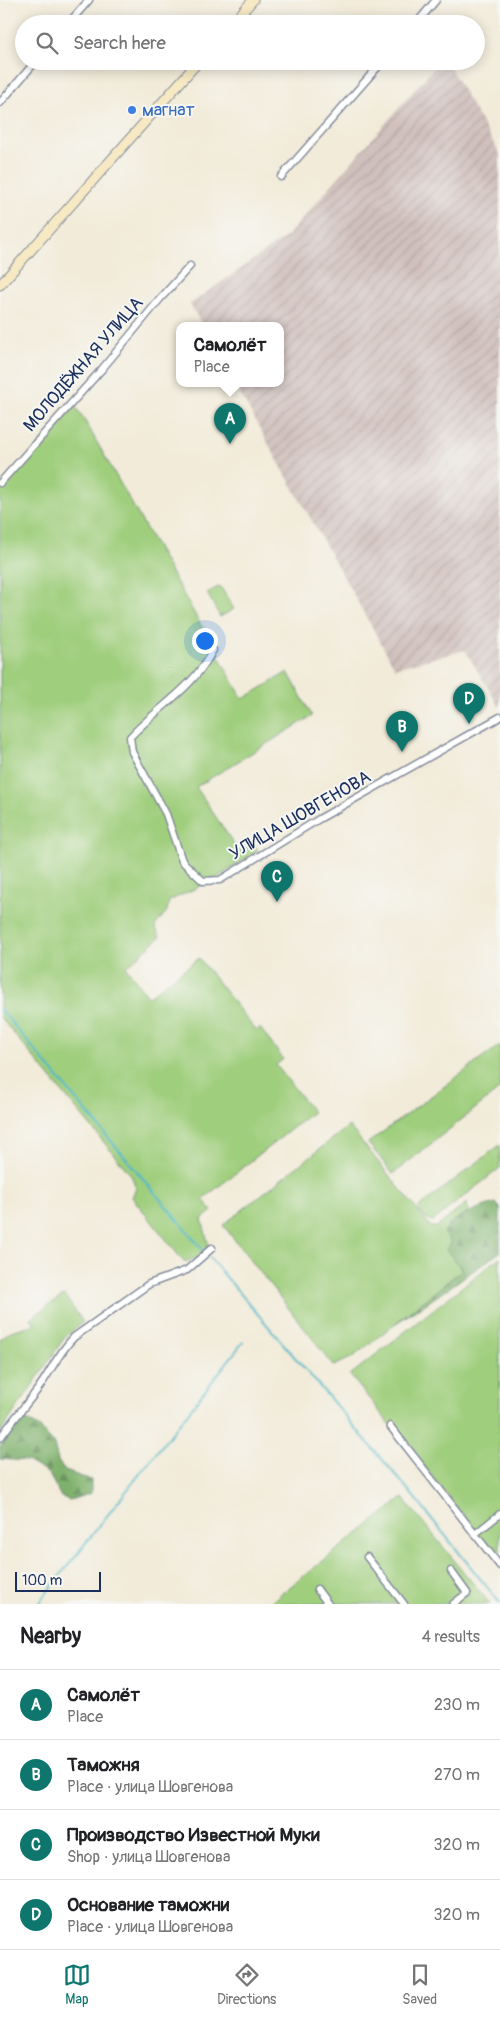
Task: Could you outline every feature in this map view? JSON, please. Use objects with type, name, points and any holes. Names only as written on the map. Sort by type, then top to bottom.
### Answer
[{"type":"street","points":[[76,15],[89,0]]},
{"type":"street","points":[[240,15],[253,0]]},
{"type":"street","points":[[424,15],[436,0]]},
{"type":"street","points":[[0,103],[28,70]]},
{"type":"street","points":[[0,286],[191,70]]},
{"type":"street","points":[[281,177],[375,70]]},
{"type":"street","name":"МОЛОДЁЖНАЯ УЛИЦА","points":[[0,483],[114,356],[160,299],[190,266]]},
{"type":"street","name":"УЛИЦА ШОВГЕНОВА","points":[[213,650],[206,663],[185,689],[152,715],[130,736],[132,752],[166,814],[182,861],[203,881],[220,880],[319,818],[500,717]]},
{"type":"street","points":[[0,1438],[19,1411],[38,1390],[63,1347],[74,1337],[150,1284],[187,1270],[212,1248]]},
{"type":"street","points":[[390,1426],[500,1566]]},
{"type":"street","points":[[475,1534],[500,1514]]},
{"type":"street","points":[[367,1557],[404,1604]]},
{"type":"street","points":[[450,1572],[467,1594],[453,1604]]},
{"type":"street","points":[[317,1589],[328,1604]]},
{"type":"shaded area","points":[[432,70],[451,70],[500,154],[500,708],[465,650],[395,668],[236,387],[284,387],[284,322],[200,322],[190,304],[287,236]]},
{"type":"green space","points":[[74,405],[243,699],[288,672],[312,716],[196,787],[239,852],[254,843],[258,851],[215,879],[169,901],[167,911],[155,926],[160,937],[126,967],[148,997],[199,958],[256,1031],[260,1028],[283,1059],[276,1065],[313,1112],[203,1199],[212,1211],[202,1219],[209,1247],[197,1258],[184,1262],[132,1197],[136,1188],[131,1175],[0,1017],[0,488]]},
{"type":"green space","points":[[220,586],[234,609],[220,617],[207,593]]},
{"type":"green space","points":[[500,1045],[500,1089],[393,1174],[368,1143]]},
{"type":"green space","points":[[349,1126],[431,1227],[437,1227],[467,1203],[468,1212],[448,1225],[448,1239],[451,1244],[446,1249],[462,1270],[353,1357],[334,1366],[223,1225]]},
{"type":"green space","points":[[500,1145],[500,1168],[433,1221],[424,1216],[419,1207]]},
{"type":"green space","points":[[496,1203],[500,1208],[500,1252],[396,1323],[462,1270],[446,1249],[451,1244],[444,1232],[448,1226],[467,1213]]},
{"type":"green space","points":[[500,1257],[500,1561],[350,1375]]},
{"type":"green space","points":[[64,1295],[83,1322],[65,1337],[0,1433],[0,1339],[11,1331],[35,1324],[31,1318]]},
{"type":"green space","points":[[21,1417],[39,1427],[54,1444],[58,1461],[65,1471],[91,1480],[91,1493],[70,1500],[61,1497],[49,1474],[27,1461],[0,1459],[0,1447]]},
{"type":"green space","points":[[403,1498],[490,1604],[268,1604]]},
{"type":"waterway","points":[[0,1009],[203,1250]]},
{"type":"waterway","points":[[209,1257],[405,1486],[500,1603]]},
{"type":"waterway","points":[[38,1604],[243,1342]]},
{"type":"place","name":"магнат","points":[[132,110]]},
{"type":"place","name":"Самолёт","points":[[230,444]]},
{"type":"place","name":"Основание таможни","points":[[469,724]]},
{"type":"place","name":"Таможня","points":[[402,752]]},
{"type":"place","name":"Производство Известной Муки","points":[[277,902]]}]
